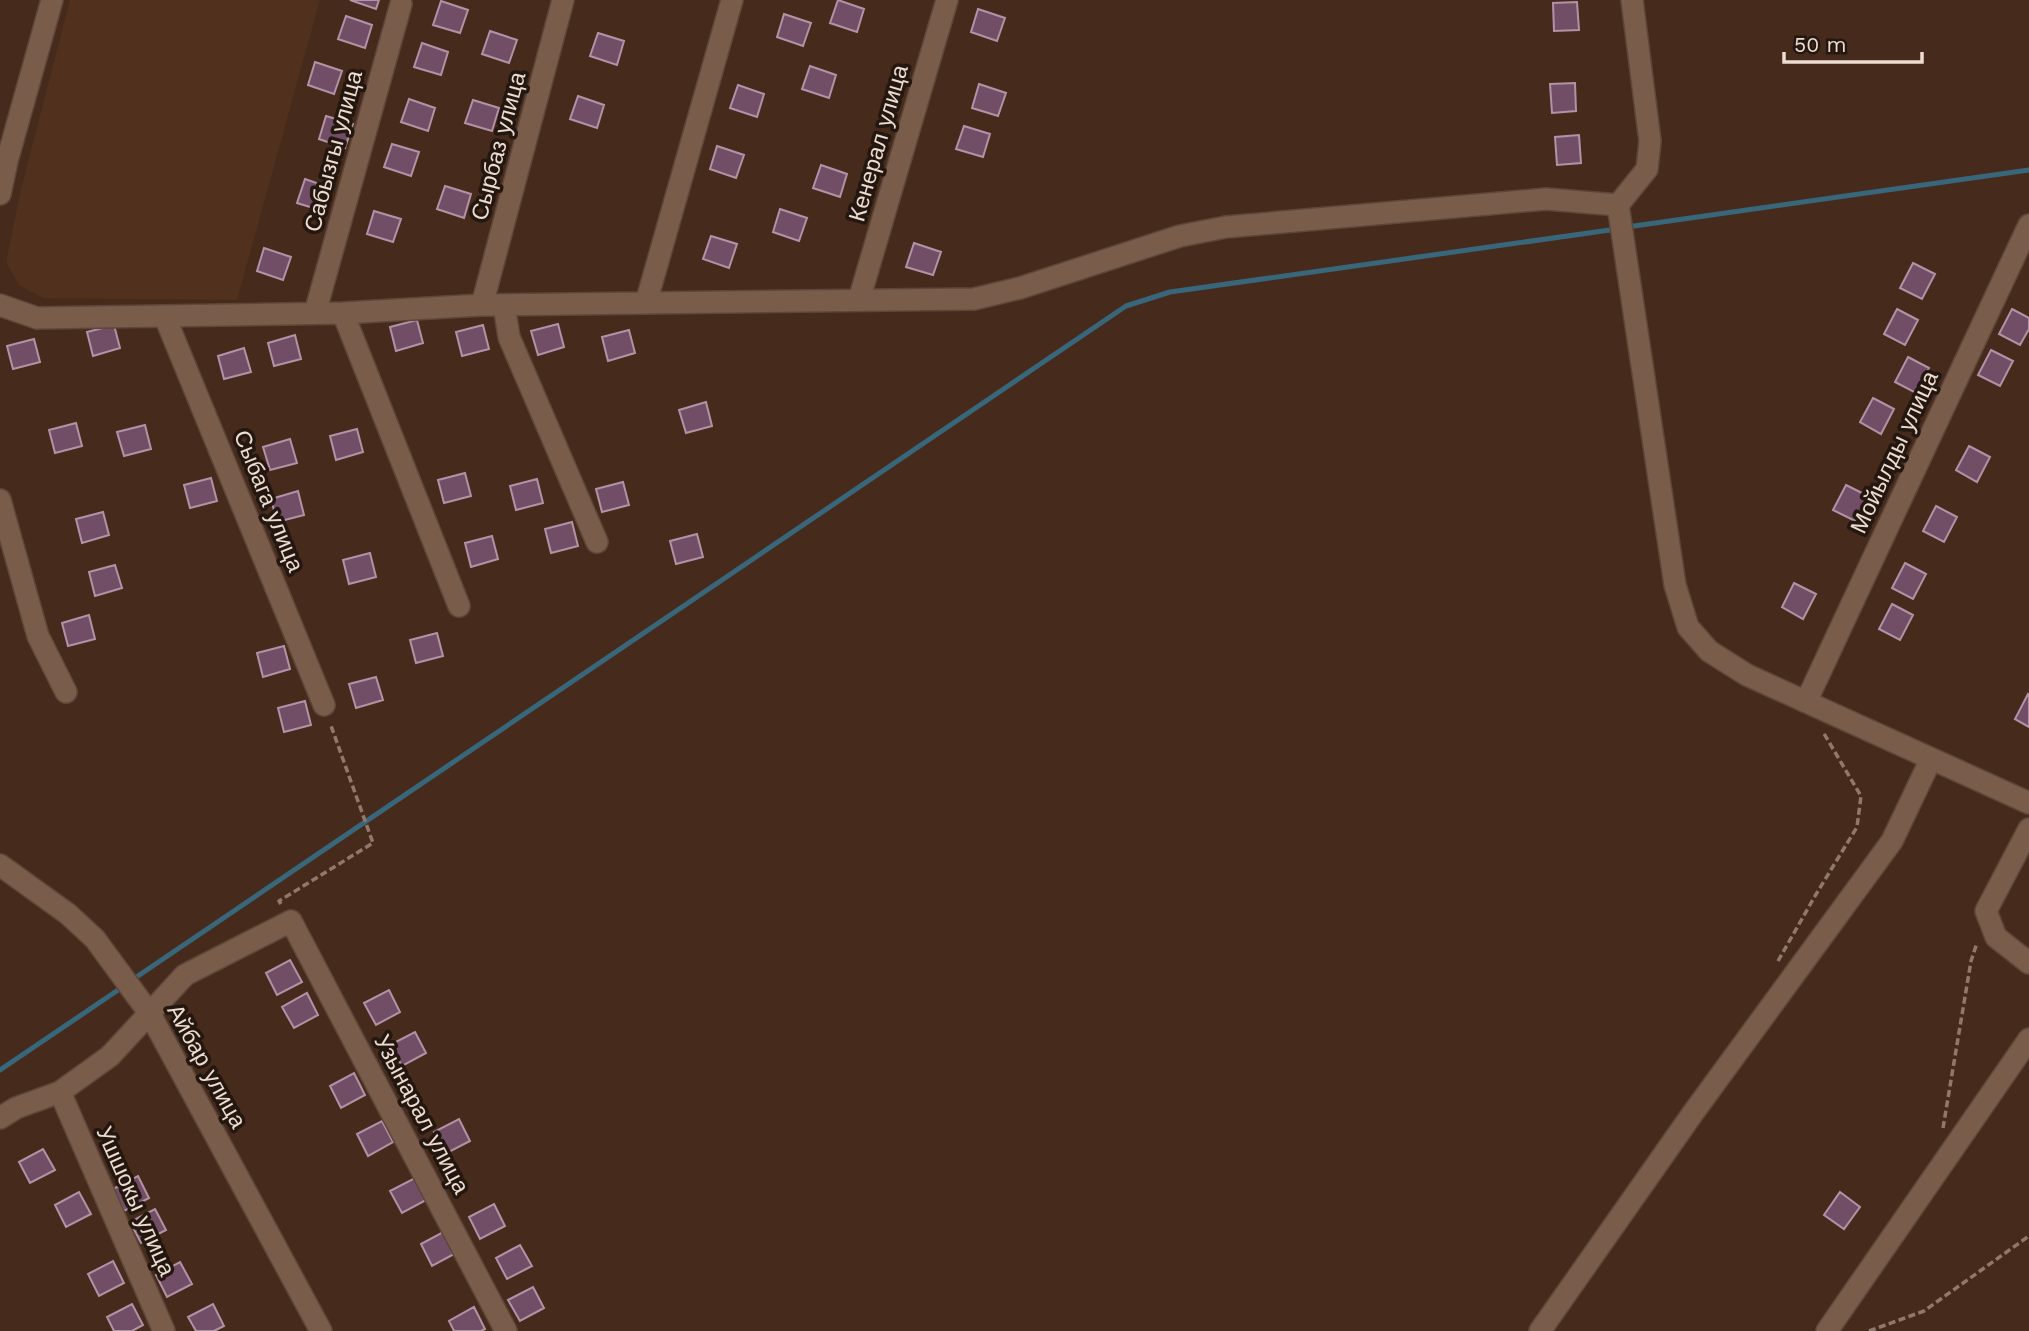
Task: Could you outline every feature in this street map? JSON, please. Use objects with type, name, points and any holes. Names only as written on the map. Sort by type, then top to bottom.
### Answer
[{"type":"street","points":[[0,194],[4,159],[52,0]]},
{"type":"street","name":"Сырбаз улица","points":[[482,305],[564,0]]},
{"type":"street","points":[[646,303],[732,0]]},
{"type":"street","name":"Кенерал улица","points":[[859,300],[947,0]]},
{"type":"street","points":[[1632,0],[1650,141],[1647,169],[1618,205],[1675,585],[1688,627],[1709,651],[1747,675],[2029,803]]},
{"type":"street","name":"Сабызгы улица","points":[[315,313],[401,4]]},
{"type":"street","points":[[0,305],[37,318],[343,313],[504,304],[974,299],[1020,288],[1180,236],[1226,227],[1546,199],[1618,205]]},
{"type":"street","name":"Мойылды улица","points":[[1806,702],[2029,225]]},
{"type":"street","points":[[504,304],[509,337],[597,542]]},
{"type":"street","points":[[343,313],[459,606]]},
{"type":"street","name":"Сыбага улица","points":[[165,317],[324,705]]},
{"type":"street","points":[[0,500],[38,636],[66,692]]},
{"type":"street","points":[[1540,1331],[1693,1113],[1892,841],[1931,759]]},
{"type":"street","points":[[2029,829],[1986,911],[1996,937],[2029,963]]},
{"type":"street","name":"Айбар улица","points":[[0,865],[68,914],[95,939],[150,1014],[321,1331]]},
{"type":"street","points":[[0,1118],[16,1108],[60,1092],[110,1056],[185,975],[290,921]]},
{"type":"street","name":"Узынарал улица","points":[[290,921],[506,1331]]},
{"type":"street","points":[[1827,1331],[2029,1039]]},
{"type":"street","name":"Ушшокы улица","points":[[60,1092],[164,1331]]},
{"type":"path","points":[[1774,968],[1857,827],[1861,796],[1806,702]]},
{"type":"path","points":[[290,921],[279,901],[373,842],[324,705]]},
{"type":"path","points":[[1942,1135],[1971,961],[1986,911]]},
{"type":"path","points":[[1869,1331],[1924,1311],[2029,1236]]},
{"type":"shaded area","points":[[70,0],[320,0],[237,300],[43,298],[19,285],[6,262],[21,189]]},
{"type":"building","points":[[350,0],[379,0],[376,9]]},
{"type":"building","points":[[838,0],[864,9],[857,32],[830,23]]},
{"type":"building","points":[[441,1],[468,10],[460,33],[433,25]]},
{"type":"building","points":[[1577,2],[1579,30],[1554,31],[1553,3]]},
{"type":"building","points":[[978,9],[1005,18],[997,41],[971,32]]},
{"type":"building","points":[[784,14],[811,23],[803,46],[777,37]]},
{"type":"building","points":[[346,16],[372,25],[365,48],[338,39]]},
{"type":"building","points":[[490,31],[517,40],[509,63],[482,54]]},
{"type":"building","points":[[598,33],[624,41],[617,65],[590,56]]},
{"type":"building","points":[[422,43],[448,52],[441,75],[414,67]]},
{"type":"building","points":[[315,62],[342,71],[334,94],[308,85]]},
{"type":"building","points":[[810,66],[836,75],[829,98],[802,89]]},
{"type":"building","points":[[1575,83],[1576,111],[1552,113],[1550,84]]},
{"type":"building","points":[[979,84],[1006,93],[998,116],[972,108]]},
{"type":"building","points":[[738,85],[764,94],[757,117],[730,108]]},
{"type":"building","points":[[578,96],[604,105],[597,128],[570,119]]},
{"type":"building","points":[[409,99],[435,108],[428,131],[401,122]]},
{"type":"building","points":[[473,100],[499,108],[492,131],[465,123]]},
{"type":"building","points":[[326,116],[353,124],[345,148],[319,139]]},
{"type":"building","points":[[964,126],[990,134],[983,157],[956,149]]},
{"type":"building","points":[[1579,135],[1581,163],[1557,165],[1555,137]]},
{"type":"building","points":[[392,144],[419,152],[411,176],[384,167]]},
{"type":"building","points":[[717,146],[744,155],[736,178],[710,169]]},
{"type":"building","points":[[821,165],[847,174],[840,197],[813,188]]},
{"type":"building","points":[[305,179],[331,188],[323,211],[297,203]]},
{"type":"building","points":[[445,186],[471,194],[464,218],[437,209]]},
{"type":"building","points":[[780,209],[807,218],[799,241],[773,232]]},
{"type":"building","points":[[374,211],[401,219],[393,242],[367,234]]},
{"type":"building","points":[[711,236],[737,244],[729,268],[703,259]]},
{"type":"building","points":[[914,243],[941,252],[933,275],[906,267]]},
{"type":"building","points":[[264,248],[291,257],[283,280],[257,271]]},
{"type":"building","points":[[1913,263],[1935,274],[1922,299],[1900,288]]},
{"type":"building","points":[[1897,309],[1918,320],[1905,345],[1884,334]]},
{"type":"building","points":[[2012,309],[2029,318],[2029,329],[2020,345],[1999,334]]},
{"type":"building","points":[[417,320],[423,343],[396,351],[390,327]]},
{"type":"building","points":[[558,324],[564,347],[538,355],[531,331]]},
{"type":"building","points":[[114,325],[120,348],[93,356],[87,332]]},
{"type":"building","points":[[483,325],[489,349],[462,356],[456,332]]},
{"type":"building","points":[[629,330],[635,353],[608,361],[602,337]]},
{"type":"building","points":[[295,335],[301,359],[274,366],[268,343]]},
{"type":"building","points":[[34,339],[40,362],[13,369],[7,346]]},
{"type":"building","points":[[244,348],[251,372],[224,379],[218,356]]},
{"type":"building","points":[[1991,350],[2013,361],[2000,386],[1978,375]]},
{"type":"building","points":[[1908,357],[1929,368],[1916,393],[1895,382]]},
{"type":"building","points":[[1873,398],[1894,409],[1881,434],[1860,422]]},
{"type":"building","points":[[706,402],[712,426],[686,433],[679,410]]},
{"type":"building","points":[[76,423],[82,446],[55,453],[49,430]]},
{"type":"building","points":[[145,425],[151,449],[124,456],[117,432]]},
{"type":"building","points":[[357,429],[363,452],[336,460],[330,436]]},
{"type":"building","points":[[290,439],[297,463],[270,470],[263,447]]},
{"type":"building","points":[[1969,446],[1990,457],[1977,482],[1956,470]]},
{"type":"building","points":[[465,473],[471,496],[444,503],[438,480]]},
{"type":"building","points":[[211,478],[217,501],[190,508],[184,485]]},
{"type":"building","points":[[537,479],[543,503],[516,510],[510,486]]},
{"type":"building","points":[[623,482],[629,505],[602,512],[596,489]]},
{"type":"building","points":[[1846,485],[1868,496],[1855,521],[1833,510]]},
{"type":"building","points":[[298,491],[304,515],[277,522],[271,499]]},
{"type":"building","points":[[1936,506],[1957,517],[1944,542],[1923,531]]},
{"type":"building","points":[[103,512],[109,535],[82,543],[76,519]]},
{"type":"building","points":[[572,522],[578,546],[551,553],[545,529]]},
{"type":"building","points":[[697,534],[703,557],[676,564],[670,541]]},
{"type":"building","points":[[492,536],[498,559],[471,567],[465,543]]},
{"type":"building","points":[[370,553],[376,577],[349,584],[343,560]]},
{"type":"building","points":[[1905,563],[1926,574],[1913,599],[1892,588]]},
{"type":"building","points":[[115,565],[122,588],[95,596],[89,572]]},
{"type":"building","points":[[1794,583],[1816,594],[1803,619],[1782,607]]},
{"type":"building","points":[[1892,604],[1913,615],[1900,640],[1879,629]]},
{"type":"building","points":[[89,615],[95,639],[68,646],[62,623]]},
{"type":"building","points":[[437,633],[443,656],[416,663],[410,640]]},
{"type":"building","points":[[284,646],[290,669],[263,677],[257,653]]},
{"type":"building","points":[[376,677],[383,700],[356,708],[349,684]]},
{"type":"building","points":[[2029,695],[2029,727],[2015,719]]},
{"type":"building","points":[[305,701],[311,725],[284,732],[278,708]]},
{"type":"building","points":[[290,960],[302,982],[277,995],[266,973]]},
{"type":"building","points":[[389,990],[400,1012],[376,1025],[364,1003]]},
{"type":"building","points":[[307,993],[318,1015],[294,1028],[282,1007]]},
{"type":"building","points":[[415,1032],[426,1053],[402,1066],[390,1045]]},
{"type":"building","points":[[354,1073],[365,1095],[341,1108],[330,1086]]},
{"type":"building","points":[[459,1119],[470,1141],[445,1154],[434,1132]]},
{"type":"building","points":[[382,1121],[393,1142],[368,1156],[357,1134]]},
{"type":"building","points":[[43,1149],[55,1170],[30,1183],[19,1162]]},
{"type":"building","points":[[138,1176],[149,1198],[124,1211],[113,1189]]},
{"type":"building","points":[[415,1178],[426,1200],[402,1213],[390,1191]]},
{"type":"building","points":[[79,1192],[91,1214],[66,1227],[55,1205]]},
{"type":"building","points":[[1840,1192],[1860,1207],[1844,1229],[1824,1215]]},
{"type":"building","points":[[494,1204],[505,1226],[480,1239],[469,1217]]},
{"type":"building","points":[[155,1209],[166,1230],[141,1243],[130,1222]]},
{"type":"building","points":[[445,1231],[456,1253],[432,1266],[421,1244]]},
{"type":"building","points":[[520,1245],[532,1266],[507,1279],[496,1258]]},
{"type":"building","points":[[113,1261],[124,1283],[99,1296],[88,1274]]},
{"type":"building","points":[[180,1262],[192,1284],[167,1297],[156,1275]]},
{"type":"building","points":[[533,1287],[544,1308],[520,1321],[508,1300]]},
{"type":"building","points":[[132,1304],[143,1325],[132,1331],[114,1331],[107,1317]]},
{"type":"building","points":[[213,1304],[224,1326],[214,1331],[196,1331],[188,1317]]},
{"type":"building","points":[[474,1307],[485,1329],[454,1331],[449,1321]]},
{"type":"waterway","points":[[1627,227],[2029,170]]},
{"type":"waterway","points":[[132,980],[1126,306],[1170,292],[1617,229]]},
{"type":"waterway","points":[[0,1070],[124,986]]}]
